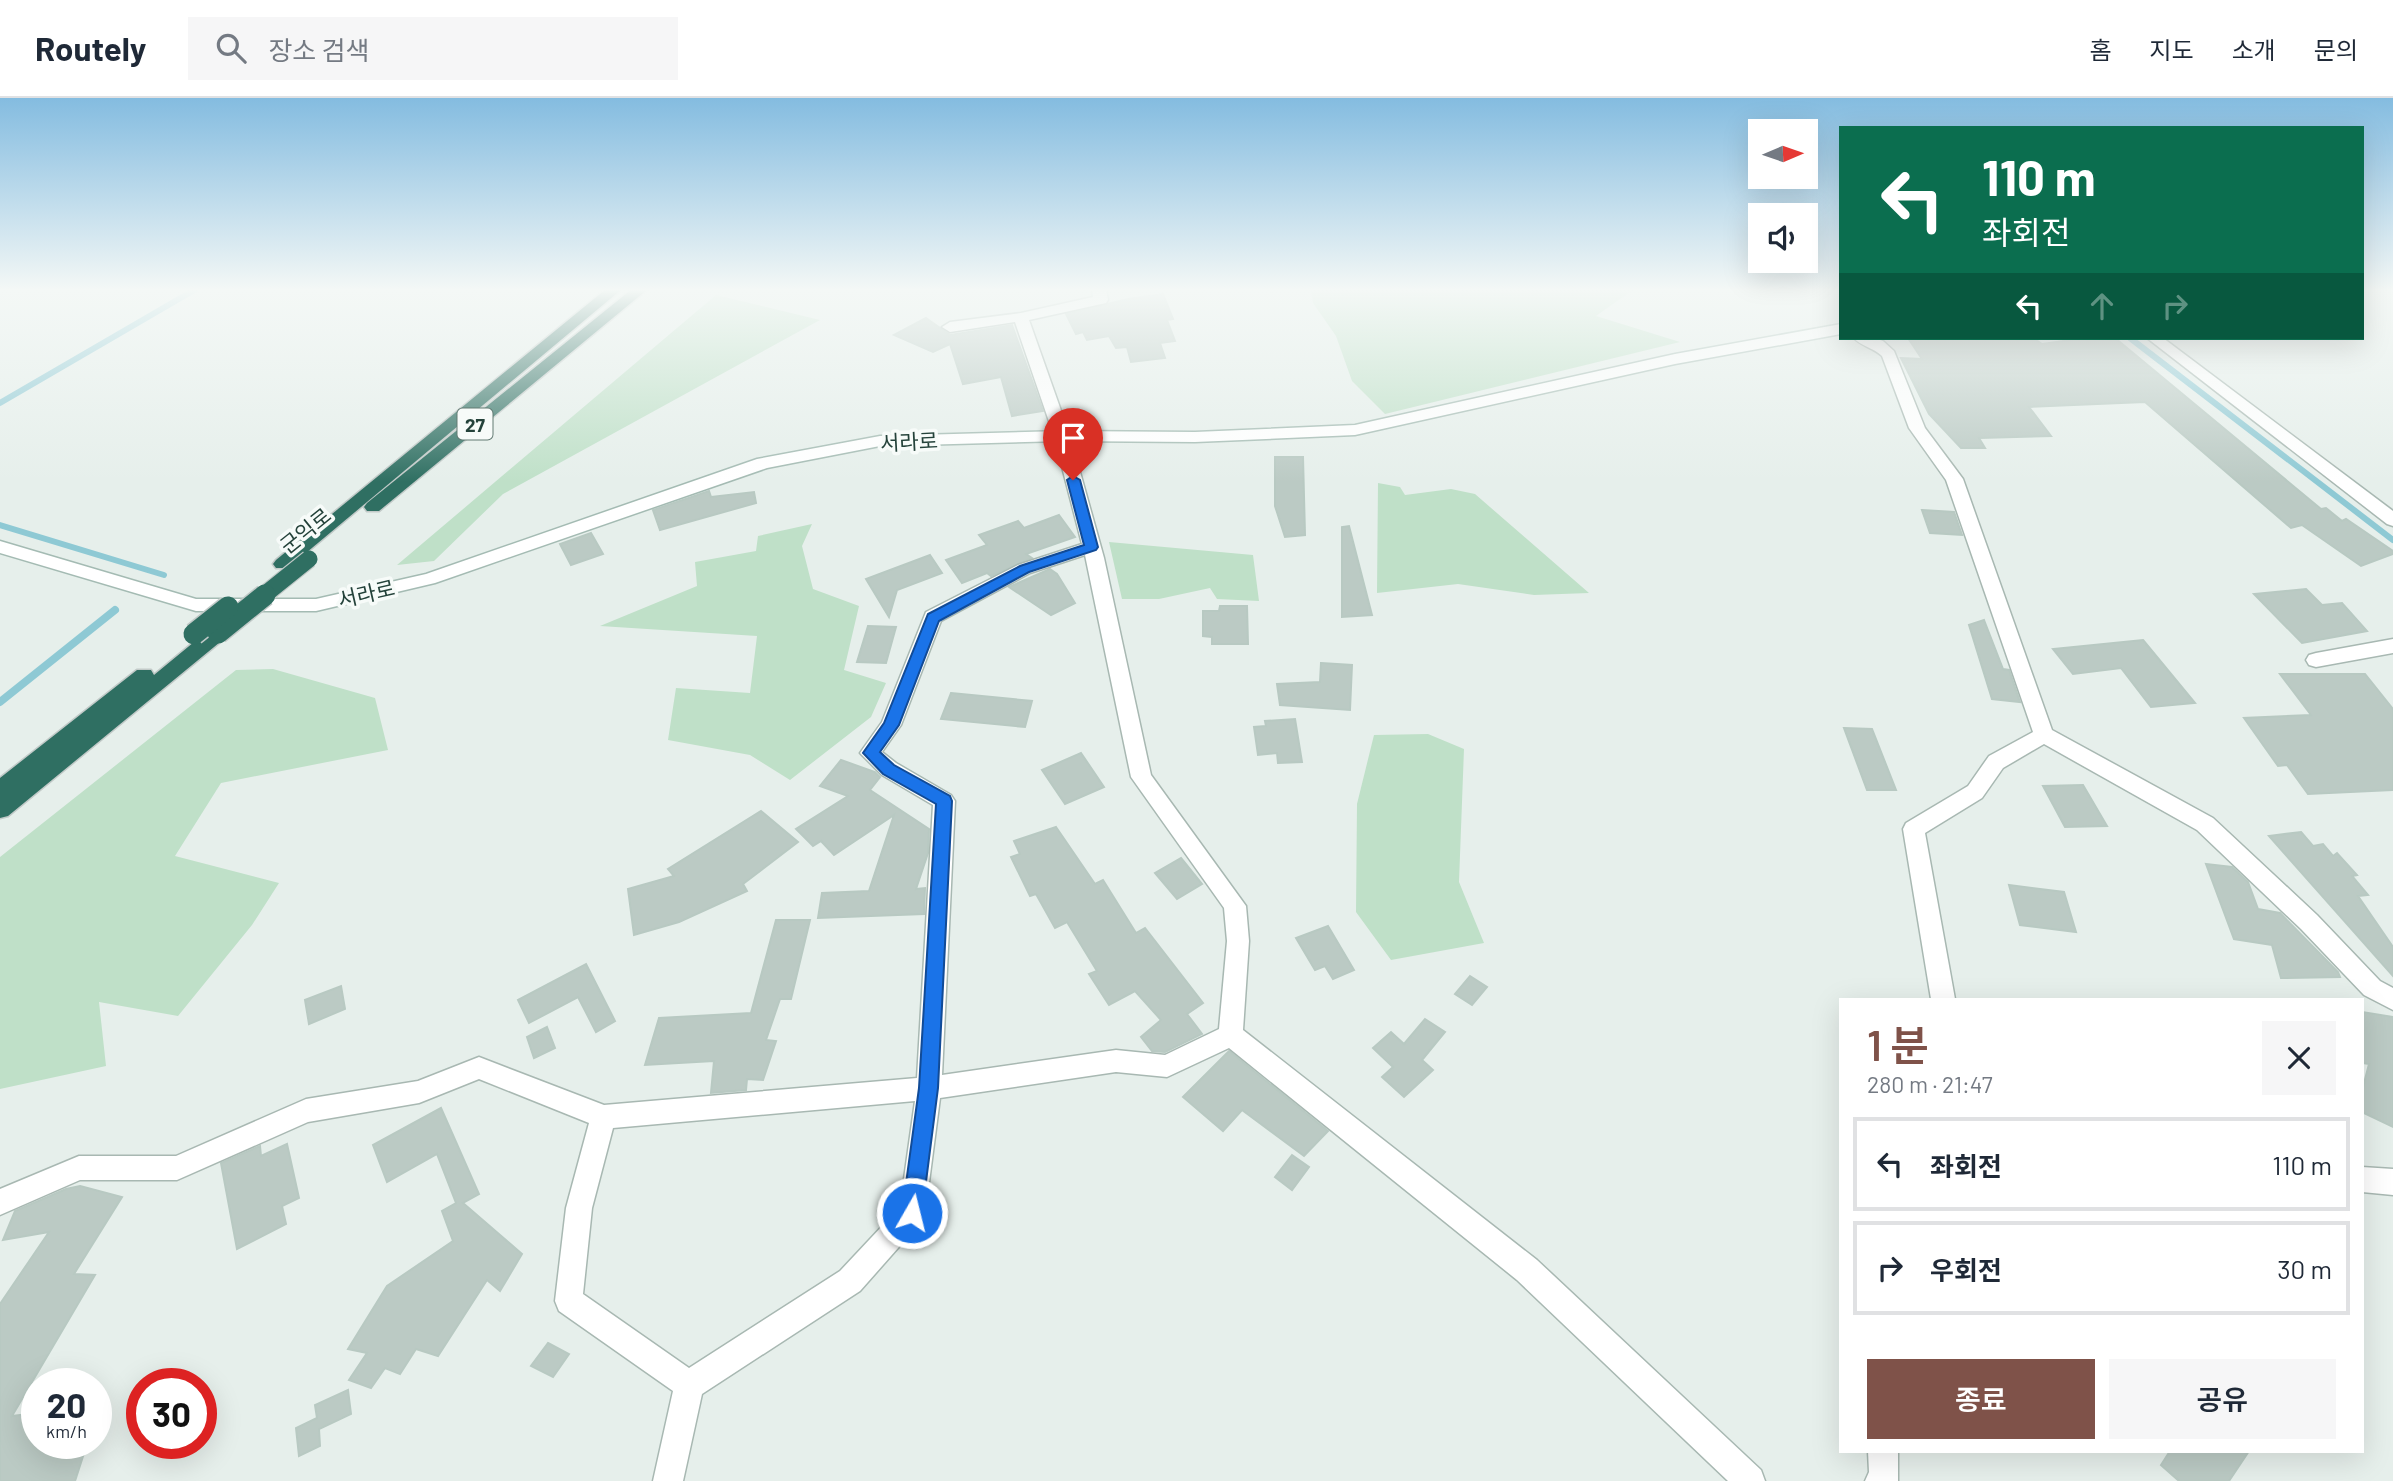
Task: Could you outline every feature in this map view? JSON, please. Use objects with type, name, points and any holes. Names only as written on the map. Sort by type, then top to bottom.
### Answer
[{"type":"highway","name":"군익로","points":[[0,790],[282,564],[537,354]]},
{"type":"highway","name":"군익로","points":[[0,810],[562,354]]},
{"type":"street","points":[[1034,354],[1062,436],[1091,547],[1141,777],[1235,906],[1238,941],[1231,1035]]},
{"type":"street","name":"서라로","points":[[0,547],[196,605],[316,605],[429,579],[763,463],[880,441],[1062,436],[1195,437],[1354,430],[1706,354]]},
{"type":"street","points":[[1888,354],[1917,428],[1954,479],[2044,735],[2205,824],[2309,922],[2372,988],[2393,1000]]},
{"type":"street","points":[[2174,354],[2393,520]]},
{"type":"street","points":[[668,1481],[689,1385],[850,1281],[912,1213],[929,1088],[944,801],[889,769],[870,753],[891,725],[933,618],[1024,569],[1091,547]]},
{"type":"street","points":[[2316,660],[2393,646]]},
{"type":"street","points":[[1943,998],[1914,829],[1975,792],[1996,762],[2044,735]]},
{"type":"street","points":[[0,1202],[79,1168],[177,1168],[306,1111],[419,1092],[479,1068],[604,1118],[929,1088],[1116,1061],[1167,1066],[1231,1035]]},
{"type":"street","points":[[1231,1035],[1527,1270],[1750,1481]]},
{"type":"street","points":[[604,1118],[588,1163],[572,1237],[569,1301],[689,1385]]},
{"type":"street","points":[[2364,1179],[2393,1182]]},
{"type":"street","points":[[1880,1481],[1884,1478],[1882,1453]]},
{"type":"green space","points":[[647,354],[759,354],[503,494],[434,561],[397,565]]},
{"type":"green space","points":[[1342,354],[1633,354],[1385,414],[1352,381]]},
{"type":"green space","points":[[1378,483],[1400,487],[1405,495],[1451,489],[1475,494],[1589,593],[1534,595],[1458,584],[1377,593]]},
{"type":"green space","points":[[812,524],[802,546],[813,589],[859,606],[844,670],[886,683],[871,717],[790,780],[750,755],[668,740],[676,688],[750,693],[757,636],[600,626],[697,586],[695,562],[756,551],[758,536]]},
{"type":"green space","points":[[1109,542],[1253,555],[1259,601],[1217,599],[1210,588],[1159,599],[1122,599]]},
{"type":"green space","points":[[273,669],[375,698],[388,750],[221,783],[175,856],[279,883],[252,925],[178,1016],[99,1002],[106,1066],[0,1089],[0,857],[236,670]]},
{"type":"green space","points":[[1428,734],[1464,749],[1459,882],[1484,943],[1391,960],[1356,912],[1357,804],[1374,735]]},
{"type":"building","points":[[953,354],[1022,354],[1043,411],[1012,416],[1001,377],[963,384]]},
{"type":"building","points":[[1129,354],[1164,354],[1165,358],[1131,362]]},
{"type":"building","points":[[1918,354],[2134,354],[2321,509],[2326,508],[2342,521],[2346,519],[2393,551],[2393,554],[2361,566],[2302,525],[2291,528],[2145,402],[2029,407],[2051,436],[1979,438],[1985,448],[1961,448],[1929,414],[1901,358],[1922,359]]},
{"type":"building","points":[[1275,457],[1303,457],[1305,535],[1285,537],[1275,506]]},
{"type":"building","points":[[709,491],[711,497],[754,492],[756,503],[660,530],[653,510]]},
{"type":"building","points":[[1922,510],[1954,512],[1962,535],[1930,533]]},
{"type":"building","points":[[1059,515],[1075,537],[1026,554],[1032,558],[991,576],[987,573],[962,583],[946,560],[987,545],[979,535],[1018,521],[1024,528]]},
{"type":"building","points":[[1349,526],[1372,615],[1342,617],[1342,527]]},
{"type":"building","points":[[591,533],[603,554],[571,565],[560,544]]},
{"type":"building","points":[[930,555],[942,573],[897,590],[889,617],[866,579]]},
{"type":"building","points":[[1050,569],[1057,574],[1075,603],[1051,615],[1009,587]]},
{"type":"building","points":[[2306,589],[2322,605],[2342,603],[2367,631],[2302,643],[2254,594]]},
{"type":"building","points":[[1220,606],[1247,606],[1248,644],[1212,644],[1212,637],[1203,636],[1203,611],[1219,611]]},
{"type":"building","points":[[1984,620],[2003,669],[2009,670],[2020,702],[1992,699],[1969,625]]},
{"type":"building","points":[[868,626],[896,627],[886,663],[857,662]]},
{"type":"building","points":[[2143,640],[2195,703],[2151,707],[2121,668],[2073,674],[2053,649]]},
{"type":"building","points":[[1321,663],[1352,665],[1350,710],[1280,705],[1277,684],[1320,682]]},
{"type":"building","points":[[2280,674],[2365,674],[2393,709],[2393,790],[2308,794],[2287,765],[2278,766],[2244,718],[2311,715]]},
{"type":"building","points":[[951,693],[1032,701],[1025,727],[941,719]]},
{"type":"building","points":[[1295,719],[1302,762],[1278,763],[1277,753],[1258,755],[1254,727],[1266,726],[1265,721]]},
{"type":"building","points":[[1844,728],[1872,729],[1896,790],[1867,790]]},
{"type":"building","points":[[1081,753],[1104,787],[1065,804],[1042,770]]},
{"type":"building","points":[[841,760],[875,772],[880,777],[870,790],[929,829],[928,853],[916,889],[925,888],[924,914],[818,918],[822,893],[869,891],[894,815],[834,855],[821,841],[813,846],[796,829],[848,796],[820,786]]},
{"type":"building","points":[[2083,785],[2107,826],[2065,827],[2043,786]]},
{"type":"building","points":[[761,811],[798,842],[743,884],[747,891],[679,922],[634,935],[628,889],[674,876],[668,869]]},
{"type":"building","points":[[1056,827],[1095,884],[1103,880],[1136,933],[1145,928],[1203,1003],[1187,1014],[1202,1034],[1165,1052],[1152,1051],[1141,1037],[1161,1020],[1135,991],[1109,1005],[1089,974],[1097,971],[1067,922],[1055,928],[1036,894],[1030,896],[1011,857],[1020,854],[1014,841]]},
{"type":"building","points":[[2301,832],[2313,846],[2323,844],[2333,856],[2337,853],[2357,875],[2352,876],[2368,895],[2358,896],[2393,947],[2393,976],[2269,836]]},
{"type":"building","points":[[1181,858],[1202,884],[1177,899],[1155,873]]},
{"type":"building","points":[[2206,864],[2232,867],[2248,882],[2258,909],[2280,913],[2340,977],[2281,978],[2272,945],[2234,939]]},
{"type":"building","points":[[2009,885],[2064,892],[2076,932],[2020,925]]},
{"type":"building","points":[[776,920],[810,920],[791,999],[780,999],[766,1040],[776,1041],[763,1080],[747,1079],[746,1090],[711,1093],[714,1061],[645,1065],[659,1018],[751,1013]]},
{"type":"building","points":[[1328,926],[1354,970],[1333,979],[1325,966],[1315,970],[1296,938]]},
{"type":"building","points":[[586,964],[615,1021],[596,1032],[578,997],[529,1023],[518,1000]]},
{"type":"building","points":[[1470,976],[1487,987],[1472,1005],[1455,994]]},
{"type":"building","points":[[341,986],[345,1009],[309,1024],[305,1000]]},
{"type":"building","points":[[2364,1012],[2393,1017],[2393,1127],[2364,1113],[2364,1083],[2369,1064],[2364,1063]]},
{"type":"building","points":[[1425,1019],[1445,1032],[1422,1060],[1433,1070],[1404,1097],[1382,1077],[1393,1067],[1373,1048],[1391,1032],[1404,1044]]},
{"type":"building","points":[[547,1027],[555,1048],[534,1058],[527,1037]]},
{"type":"building","points":[[1229,1051],[1328,1131],[1304,1156],[1242,1110],[1223,1131],[1183,1097]]},
{"type":"building","points":[[441,1108],[479,1194],[463,1203],[522,1254],[500,1291],[487,1280],[438,1356],[416,1349],[400,1374],[385,1368],[371,1388],[349,1380],[367,1353],[348,1349],[387,1286],[453,1241],[442,1211],[456,1203],[437,1154],[387,1182],[373,1145]]},
{"type":"building","points":[[287,1144],[299,1198],[282,1206],[286,1224],[237,1249],[221,1163],[260,1146],[261,1156]]},
{"type":"building","points":[[1292,1155],[1309,1167],[1292,1190],[1275,1177]]},
{"type":"building","points":[[80,1186],[122,1197],[74,1274],[95,1275],[40,1368],[21,1368],[21,1401],[12,1416],[21,1415],[21,1459],[82,1459],[75,1481],[0,1481],[0,1304],[49,1232],[3,1240],[15,1211],[66,1189]]},
{"type":"building","points":[[548,1343],[569,1354],[553,1377],[531,1366]]},
{"type":"building","points":[[348,1390],[351,1414],[319,1429],[320,1446],[299,1456],[296,1428],[317,1418],[315,1405]]},
{"type":"building","points":[[2169,1453],[2248,1453],[2229,1481],[2179,1481],[2161,1465]]},
{"type":"waterway","points":[[0,403],[85,354]]},
{"type":"waterway","points":[[2150,354],[2393,540]]},
{"type":"waterway","points":[[0,525],[164,575]]},
{"type":"waterway","points":[[0,702],[115,610]]},
{"type":"route","points":[[912,1213],[929,1088],[944,801],[889,769],[870,753],[891,725],[933,618],[1024,569],[1091,547],[1073,480]]}]
